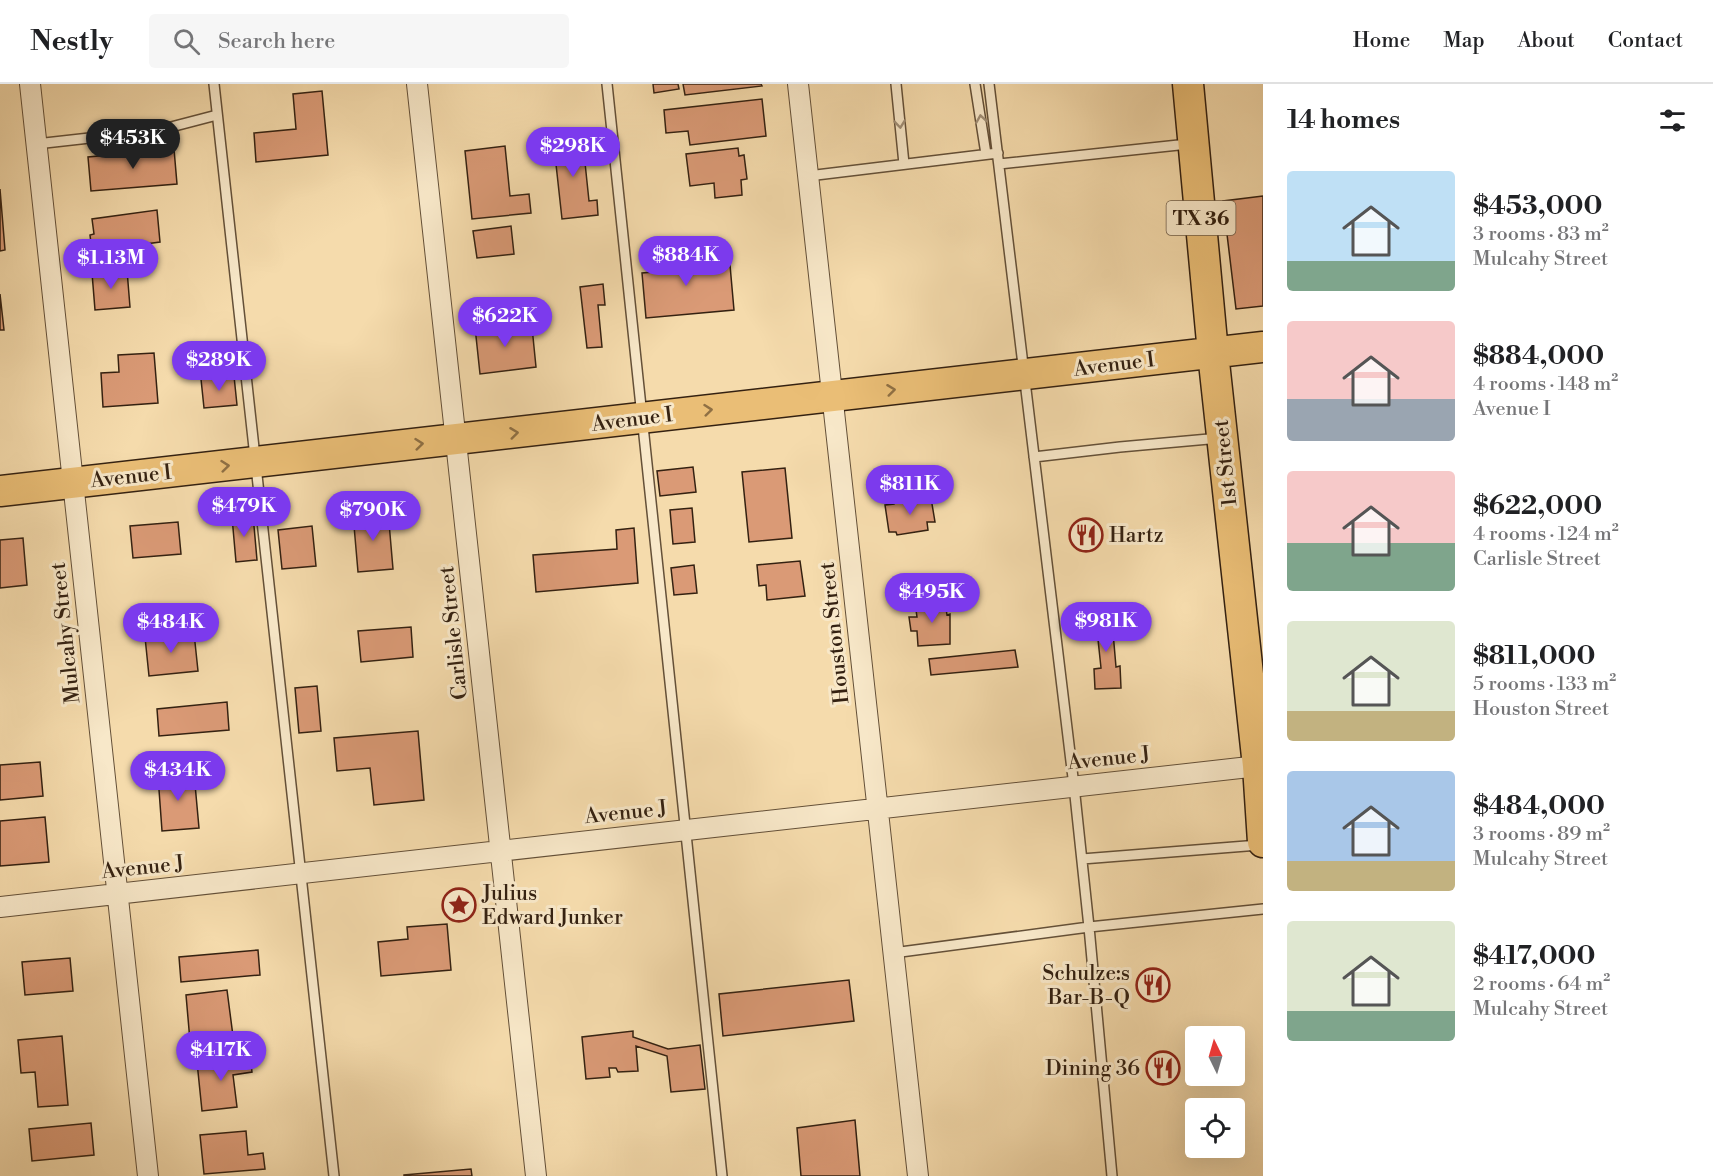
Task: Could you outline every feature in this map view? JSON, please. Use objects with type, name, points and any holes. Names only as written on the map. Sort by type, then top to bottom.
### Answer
[{"type":"main road","name":"1st Street","points":[[1188,84],[1222,438],[1249,637],[1263,844]]},
{"type":"main road","name":"Avenue I","points":[[0,491],[1263,347]]},
{"type":"street","name":"Mulcahy Street","points":[[30,84],[148,1176]]},
{"type":"street","name":"Carlisle Street","points":[[417,84],[536,1176]]},
{"type":"street","name":"Houston Street","points":[[798,84],[918,1176]]},
{"type":"street","name":"Avenue J","points":[[0,907],[1258,766]]},
{"type":"lane","points":[[214,84],[334,1176]]},
{"type":"lane","points":[[608,84],[722,1176]]},
{"type":"lane","points":[[896,84],[904,164]]},
{"type":"lane","points":[[975,84],[986,154]]},
{"type":"lane","points":[[989,84],[1074,786],[1113,1176]]},
{"type":"lane","points":[[36,144],[143,132],[217,115]]},
{"type":"lane","points":[[999,164],[1194,143]]},
{"type":"lane","points":[[808,176],[998,153]]},
{"type":"lane","points":[[1034,457],[1222,438]]},
{"type":"lane","points":[[1082,859],[1263,844]]},
{"type":"lane","points":[[893,952],[1089,927],[1263,909]]},
{"type":"building","points":[[653,84],[678,84],[679,89],[654,93]]},
{"type":"building","points":[[683,84],[761,84],[762,86],[685,95]]},
{"type":"building","points":[[322,91],[328,155],[256,162],[254,133],[296,129],[293,94]]},
{"type":"building","points":[[762,99],[766,136],[690,145],[688,131],[666,133],[664,110]]},
{"type":"building","points":[[582,134],[589,201],[597,200],[598,215],[562,219],[553,137]]},
{"type":"building","points":[[505,146],[510,196],[529,194],[531,213],[472,219],[465,151]]},
{"type":"building","points":[[738,148],[739,156],[744,155],[747,179],[741,180],[742,195],[715,198],[714,183],[690,186],[686,154]]},
{"type":"building","points":[[174,149],[177,184],[91,191],[88,157]]},
{"type":"building","points":[[0,189],[5,250],[0,251]]},
{"type":"building","points":[[1263,196],[1263,306],[1236,309],[1223,201]]},
{"type":"building","points":[[157,210],[160,242],[92,251],[90,235],[94,234],[92,219]]},
{"type":"building","points":[[511,226],[514,254],[477,258],[473,231]]},
{"type":"building","points":[[682,241],[684,270],[730,265],[734,310],[646,318],[642,273],[665,271],[662,242]]},
{"type":"building","points":[[127,270],[130,307],[95,310],[92,273]]},
{"type":"building","points":[[603,284],[605,305],[598,305],[602,347],[587,348],[580,287]]},
{"type":"building","points":[[0,294],[4,330],[0,330]]},
{"type":"building","points":[[509,323],[510,330],[532,327],[536,367],[480,374],[475,327]]},
{"type":"building","points":[[154,353],[158,403],[103,407],[101,373],[119,372],[118,355]]},
{"type":"building","points":[[234,376],[237,405],[204,408],[201,379]]},
{"type":"building","points":[[693,467],[696,492],[660,496],[657,471]]},
{"type":"building","points":[[785,468],[792,538],[749,542],[742,472]]},
{"type":"building","points":[[931,498],[935,522],[927,522],[928,530],[897,535],[896,532],[889,532],[885,505],[894,504],[894,501]]},
{"type":"building","points":[[692,508],[695,542],[673,544],[670,510]]},
{"type":"building","points":[[388,511],[393,569],[358,572],[353,514]]},
{"type":"building","points":[[253,515],[257,560],[236,562],[232,517]]},
{"type":"building","points":[[178,522],[181,554],[133,558],[130,526]]},
{"type":"building","points":[[312,526],[316,566],[282,569],[278,530]]},
{"type":"building","points":[[634,528],[638,583],[536,592],[533,555],[617,549],[616,530]]},
{"type":"building","points":[[23,538],[27,585],[0,588],[0,540]]},
{"type":"building","points":[[800,561],[805,596],[767,600],[766,585],[759,586],[757,565]]},
{"type":"building","points":[[694,565],[697,593],[674,595],[671,568]]},
{"type":"building","points":[[945,601],[947,615],[950,614],[950,644],[918,646],[917,631],[911,631],[909,617],[917,617],[915,603]]},
{"type":"building","points":[[1111,609],[1116,667],[1120,666],[1121,688],[1095,689],[1094,669],[1101,668],[1095,611]]},
{"type":"building","points":[[411,627],[413,657],[361,662],[358,631]]},
{"type":"building","points":[[194,633],[198,671],[149,676],[145,637]]},
{"type":"building","points":[[1015,650],[1018,667],[931,675],[929,659]]},
{"type":"building","points":[[317,686],[321,731],[299,733],[295,688]]},
{"type":"building","points":[[227,702],[229,730],[159,736],[157,709]]},
{"type":"building","points":[[418,731],[424,800],[374,805],[370,768],[337,771],[334,738]]},
{"type":"building","points":[[40,762],[43,796],[0,800],[0,765]]},
{"type":"building","points":[[194,773],[199,828],[162,831],[158,776]]},
{"type":"building","points":[[45,817],[49,862],[0,866],[0,821]]},
{"type":"building","points":[[447,924],[451,970],[381,976],[378,942],[408,939],[407,927]]},
{"type":"building","points":[[258,950],[260,975],[181,982],[179,957]]},
{"type":"building","points":[[70,958],[73,991],[25,995],[22,962]]},
{"type":"building","points":[[849,980],[854,1021],[723,1036],[719,994]]},
{"type":"building","points":[[227,990],[233,1036],[190,1041],[186,995]]},
{"type":"building","points":[[633,1031],[633,1037],[668,1049],[700,1045],[705,1089],[671,1092],[667,1056],[636,1046],[638,1071],[618,1072],[616,1068],[609,1068],[610,1077],[586,1079],[582,1037]]},
{"type":"building","points":[[62,1036],[68,1105],[38,1107],[35,1072],[21,1073],[18,1040]]},
{"type":"building","points":[[250,1056],[252,1072],[233,1075],[237,1107],[202,1111],[197,1062]]},
{"type":"building","points":[[855,1120],[860,1176],[801,1176],[797,1128]]},
{"type":"building","points":[[91,1123],[94,1155],[32,1161],[29,1129]]},
{"type":"building","points":[[246,1131],[248,1155],[263,1153],[265,1169],[204,1174],[200,1135]]},
{"type":"building","points":[[471,1169],[472,1176],[404,1176],[404,1175]]},
{"type":"place","name":"Hartz","points":[[1086,535]]},
{"type":"place","name":"Julius Edward Junker","points":[[459,905]]},
{"type":"place","name":"Schulze:s Bar-B-Q","points":[[1153,985]]},
{"type":"place","name":"Dining 36","points":[[1163,1068]]}]
